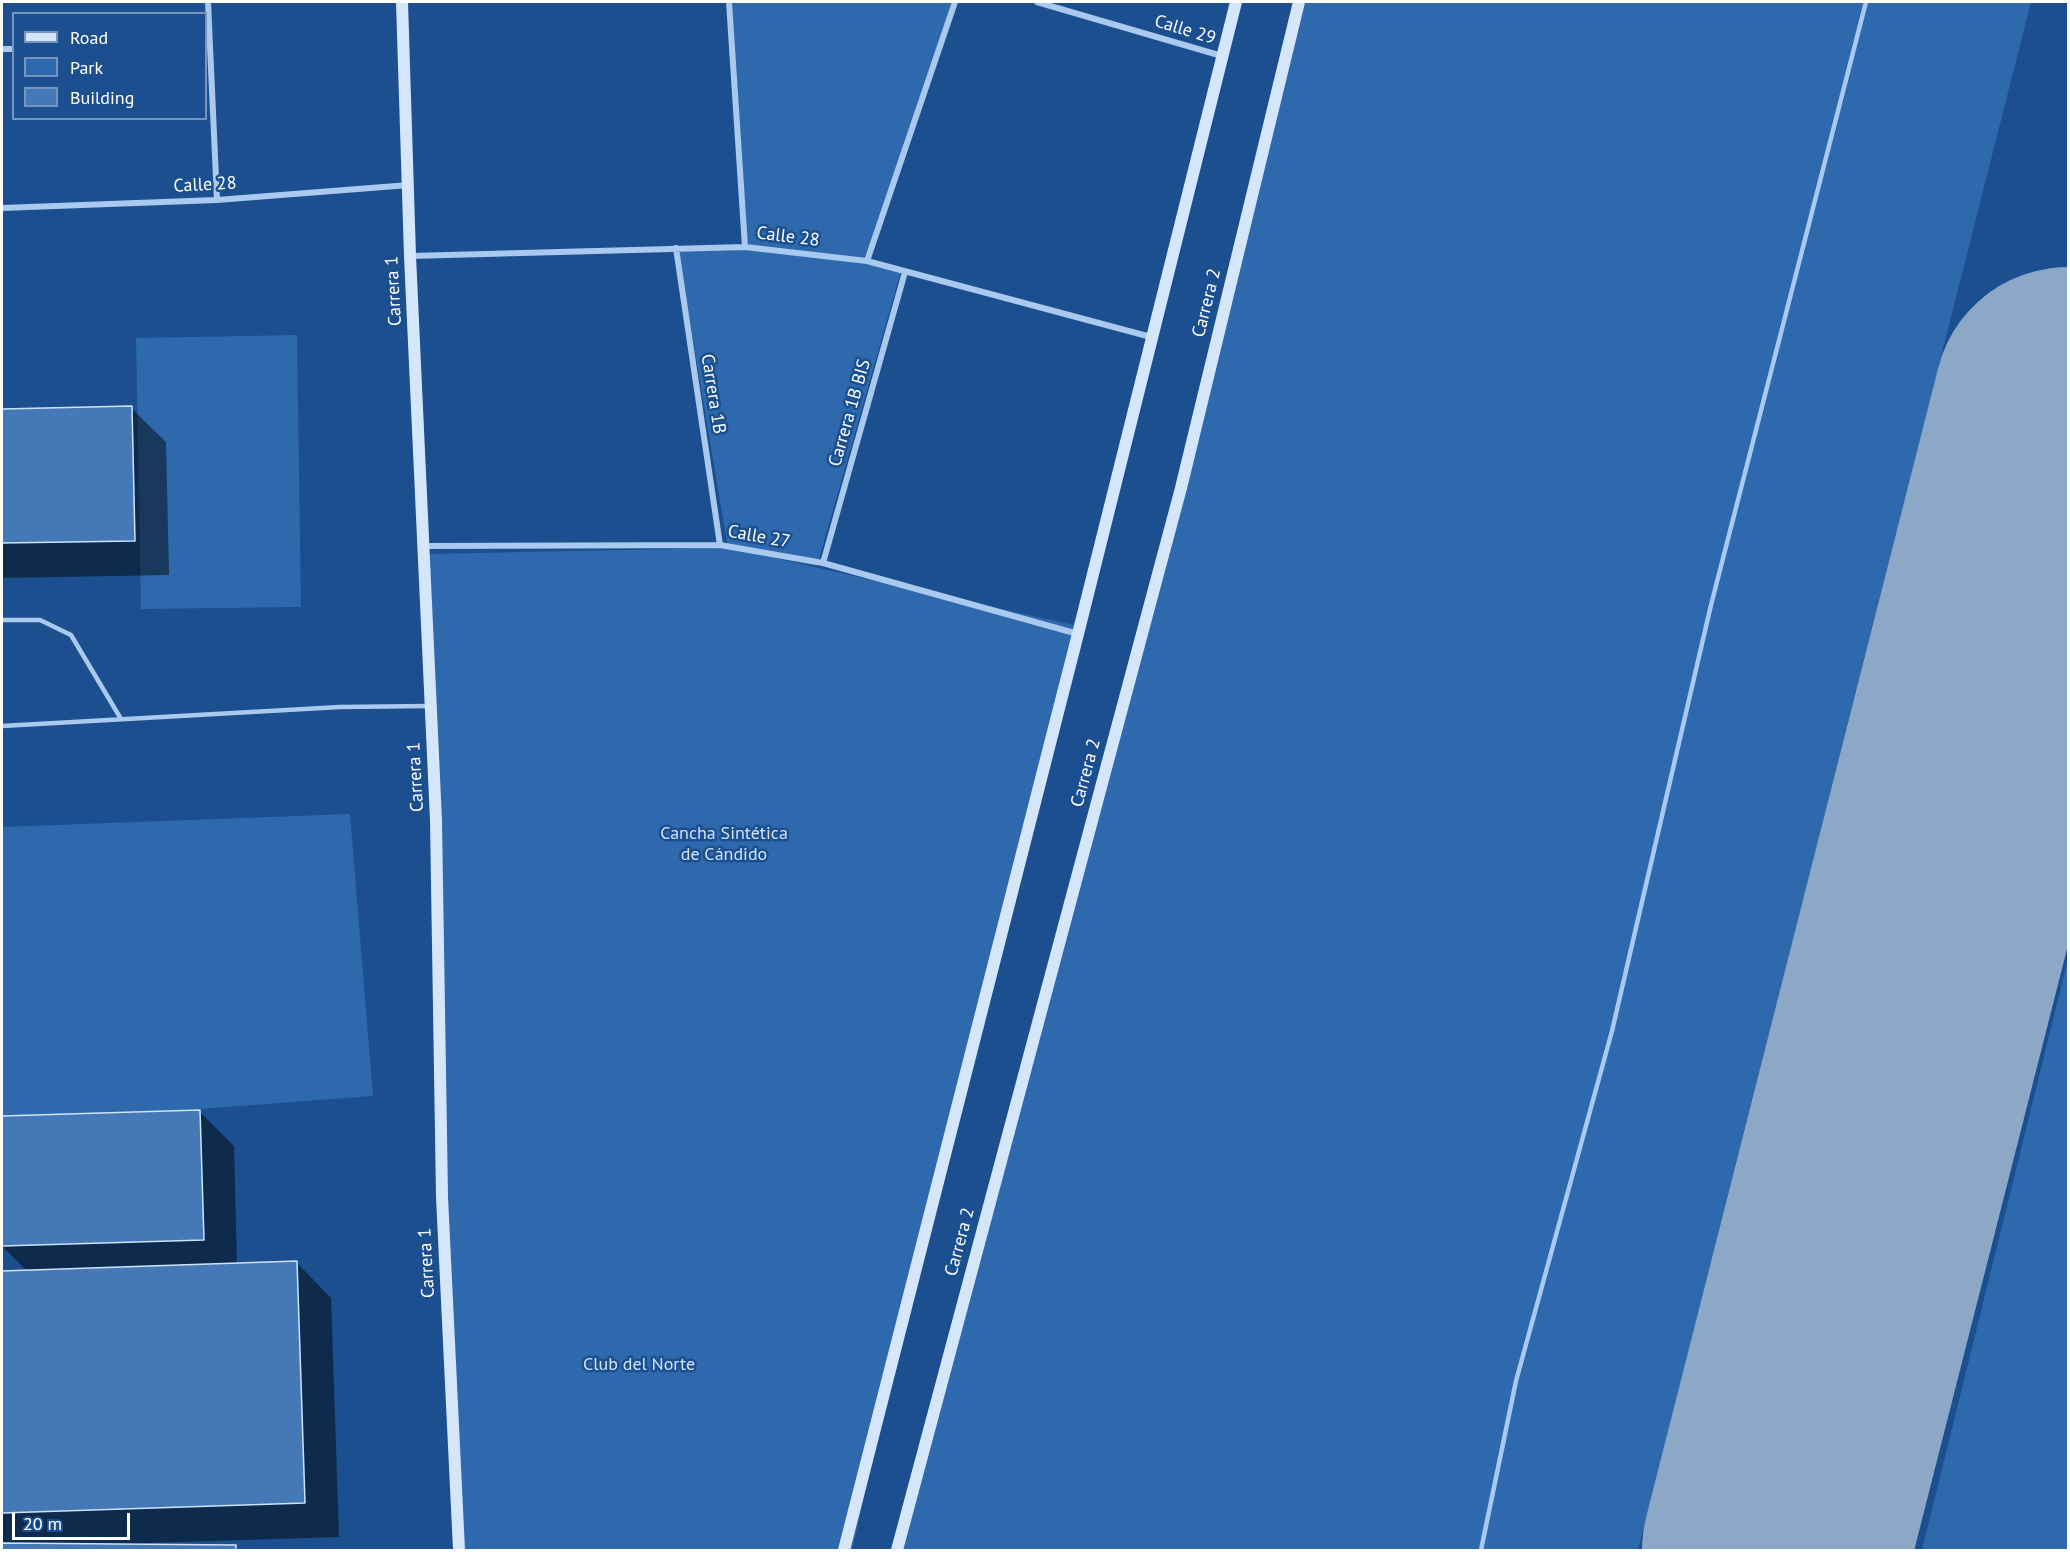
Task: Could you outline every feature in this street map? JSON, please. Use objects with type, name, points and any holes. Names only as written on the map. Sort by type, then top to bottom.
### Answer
[{"type":"main road","name":"Carrera 1","points":[[402,2],[410,256],[432,706],[442,1197],[459,1551]]},
{"type":"main road","name":"Carrera 2","points":[[844,1551],[1078,634],[1236,2]]},
{"type":"main road","name":"Carrera 2","points":[[897,1551],[1178,500],[1299,2]]},
{"type":"street","points":[[208,2],[208,44],[217,200]]},
{"type":"street","points":[[729,2],[745,247]]},
{"type":"street","points":[[867,261],[955,2]]},
{"type":"street","name":"Calle 29","points":[[1037,2],[1222,56]]},
{"type":"street","name":"Calle 28","points":[[2,208],[217,200],[409,185]]},
{"type":"street","name":"Calle 28","points":[[410,256],[745,247],[867,261],[1151,337]]},
{"type":"street","name":"Carrera 1B","points":[[676,248],[720,545]]},
{"type":"street","name":"Carrera 1B BIS","points":[[823,563],[905,272]]},
{"type":"street","name":"Calle 27","points":[[425,546],[720,545],[823,563],[1078,634]]},
{"type":"lane","points":[[1480,1551],[1516,1381],[1612,1031],[1711,604],[1866,2]]},
{"type":"lane","points":[[2,620],[40,620],[71,636],[121,719]]},
{"type":"lane","points":[[2,726],[340,707],[432,706]]},
{"type":"green space","points":[[731,2],[952,2],[868,264],[901,271],[817,566],[770,557],[1078,626],[928,1219],[852,1550],[461,1550],[442,1197],[427,554],[728,548],[678,251],[747,249]]},
{"type":"green space","points":[[1299,2],[2031,2],[1638,1550],[897,1550],[1181,488]]},
{"type":"green space","points":[[297,335],[301,607],[141,609],[136,338]]},
{"type":"green space","points":[[350,814],[373,1096],[2,1124],[2,827]]},
{"type":"green space","points":[[2068,959],[2068,1550],[1922,1550]]},
{"type":"building","points":[[132,406],[135,541],[2,543],[2,409]]},
{"type":"building","points":[[200,1110],[204,1240],[2,1246],[2,1116]]},
{"type":"building","points":[[297,1261],[305,1503],[2,1513],[2,1271]]},
{"type":"building","points":[[2,1543],[236,1545],[236,1550],[2,1550]]},
{"type":"runway","points":[[1776,1550],[2068,401]]},
{"type":"park label","name":"Cancha Sintética de Cándido","points":[[724,844]]},
{"type":"park label","name":"Club del Norte","points":[[639,1365]]}]
